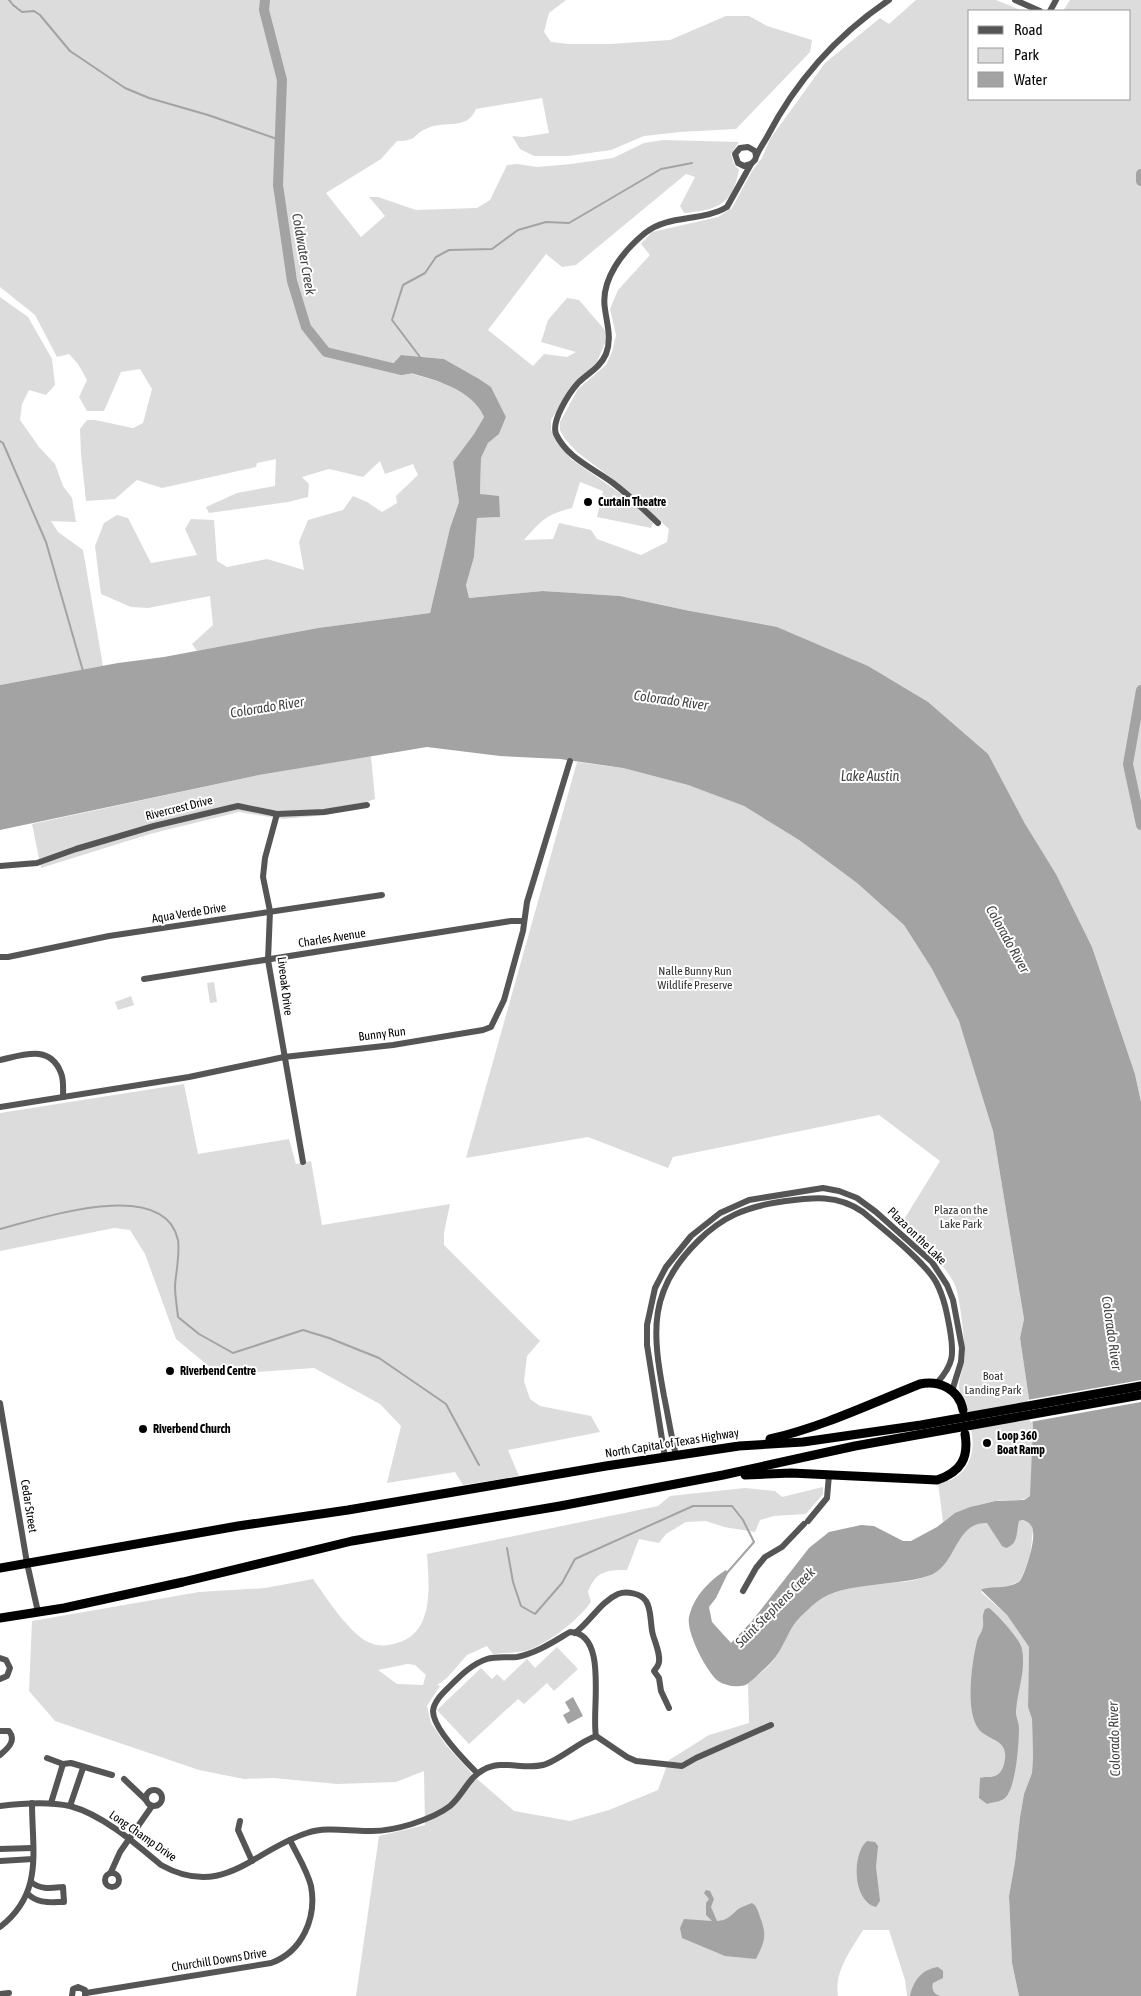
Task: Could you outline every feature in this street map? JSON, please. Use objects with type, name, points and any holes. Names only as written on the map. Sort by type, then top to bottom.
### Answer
[{"type":"highway","points":[[750,1444],[791,1434],[840,1417],[920,1384],[937,1383],[945,1386],[952,1391],[962,1406],[962,1410]]},
{"type":"highway","name":"North Capital of Texas Highway","points":[[0,1618],[183,1582],[352,1541],[560,1506],[723,1475],[922,1429],[1141,1386]]},
{"type":"highway","name":"North Capital of Texas Highway","points":[[0,1568],[606,1466],[750,1444],[803,1442],[922,1429],[1141,1395]]},
{"type":"highway","points":[[723,1475],[791,1474],[937,1480],[954,1473],[965,1456],[967,1448],[966,1434]]},
{"type":"street","points":[[658,523],[612,482],[574,456],[556,433],[556,422],[576,386],[600,365],[606,354],[610,334],[604,308],[604,292],[610,274],[634,244],[655,226],[666,222],[688,220],[727,207],[774,124],[812,66],[838,40],[889,0]]},
{"type":"street","points":[[1015,0],[1038,10]]},
{"type":"street","points":[[751,164],[741,165],[735,154],[740,148],[748,147],[755,151],[756,156]]},
{"type":"street","name":"Bunny Run","points":[[0,1107],[189,1077],[284,1057],[393,1045],[483,1030],[491,1027],[504,1000],[527,902],[570,761]]},
{"type":"street","name":"Rivercrest Drive","points":[[0,866],[37,863],[76,849],[154,826],[238,806],[277,814],[324,812],[367,805]]},
{"type":"street","name":"Liveoak Drive","points":[[277,814],[265,858],[263,877],[270,911],[268,960],[303,1162]]},
{"type":"street","name":"Aqua Verde Drive","points":[[0,956],[8,957],[109,936],[382,895]]},
{"type":"street","name":"Charles Avenue","points":[[144,979],[524,921]]},
{"type":"street","points":[[0,1060],[37,1052],[45,1055],[53,1061],[61,1073],[64,1097]]},
{"type":"street","name":"Plaza on the Lake","points":[[676,1456],[657,1355],[656,1324],[660,1297],[680,1260],[703,1236],[742,1210],[771,1200],[823,1188],[832,1189],[857,1198],[876,1212],[932,1262],[950,1293],[963,1355],[952,1391]]},
{"type":"street","name":"Plaza on the Lake","points":[[665,1458],[648,1355],[647,1325],[652,1299],[659,1278],[674,1255],[699,1228],[720,1213],[749,1200],[825,1197],[854,1206],[871,1219],[927,1271],[935,1280],[942,1294],[948,1316],[953,1357],[949,1368],[937,1383]]},
{"type":"street","name":"Plaza on the Lake","points":[[871,1219],[876,1212]]},
{"type":"street","points":[[674,1255],[680,1260]]},
{"type":"street","points":[[648,1355],[657,1355]]},
{"type":"street","name":"Cedar Street","points":[[0,1403],[27,1563],[38,1612]]},
{"type":"street","points":[[743,1591],[756,1568],[765,1557],[782,1547],[827,1498],[829,1476]]},
{"type":"street","points":[[575,1633],[587,1624],[607,1601],[620,1593],[635,1593],[643,1597],[647,1602],[651,1630],[659,1658],[658,1666],[654,1671],[660,1678],[661,1691],[669,1708]]},
{"type":"street","points":[[570,1632],[588,1641],[596,1666],[596,1736],[543,1765],[495,1765],[477,1773],[456,1752],[436,1723],[433,1712],[438,1698],[475,1664],[489,1658],[518,1657],[538,1651],[570,1632]]},
{"type":"street","points":[[0,1658],[6,1660],[10,1668],[7,1676],[0,1679]]},
{"type":"street","points":[[596,1736],[636,1761],[682,1766],[771,1725]]},
{"type":"street","points":[[0,1731],[9,1732],[13,1740],[11,1745],[0,1755]]},
{"type":"street","points":[[46,1758],[63,1764],[71,1763],[112,1775]]},
{"type":"street","points":[[51,1803],[63,1764]]},
{"type":"street","points":[[70,1806],[83,1768]]},
{"type":"street","name":"Long Champ Drive","points":[[0,1806],[51,1803],[70,1806],[99,1819],[161,1865],[183,1875],[201,1877],[219,1875],[236,1870],[290,1840],[320,1830],[380,1831],[413,1824],[450,1806],[477,1773]]},
{"type":"street","points":[[124,1779],[152,1806]]},
{"type":"street","points":[[111,1872],[128,1839],[152,1806],[157,1806],[161,1797],[155,1791],[150,1792],[146,1800]]},
{"type":"street","points":[[0,1927],[13,1915],[28,1894],[32,1882],[32,1803]]},
{"type":"street","points":[[240,1821],[238,1830],[252,1861]]},
{"type":"street","name":"Churchill Downs Drive","points":[[72,1996],[73,1989],[78,1986],[89,1994],[271,1963],[290,1953],[300,1943],[305,1933],[310,1916],[312,1895],[308,1878],[290,1840]]},
{"type":"street","points":[[0,1849],[32,1848]]},
{"type":"street","points":[[0,1861],[32,1859]]},
{"type":"street","points":[[28,1894],[34,1900],[43,1902],[64,1902],[63,1887],[44,1888],[36,1886],[32,1882]]},
{"type":"street","points":[[0,1994],[9,1993]]},
{"type":"green space","points":[[0,0],[566,0],[549,13],[544,32],[551,42],[610,44],[670,40],[726,16],[749,16],[767,26],[812,40],[810,52],[736,129],[644,136],[611,150],[568,156],[534,156],[520,149],[512,136],[523,137],[549,133],[542,98],[476,109],[472,116],[461,123],[435,126],[423,130],[409,140],[397,141],[381,159],[326,193],[361,237],[385,216],[369,197],[378,197],[416,210],[477,208],[490,200],[507,165],[517,164],[537,167],[613,158],[644,143],[663,140],[739,142],[731,154],[734,164],[739,170],[736,182],[722,204],[706,210],[684,213],[680,206],[695,177],[686,174],[576,265],[562,267],[546,254],[488,330],[533,366],[544,354],[567,357],[576,352],[541,342],[548,320],[567,298],[579,300],[604,329],[608,336],[596,364],[575,382],[551,420],[551,430],[571,459],[637,505],[653,523],[651,528],[597,517],[603,491],[580,482],[572,508],[545,519],[524,540],[553,539],[559,523],[591,530],[597,539],[641,555],[667,542],[669,529],[622,486],[577,452],[565,439],[560,430],[560,422],[578,389],[606,365],[612,352],[616,335],[610,309],[618,290],[650,255],[641,244],[652,232],[718,217],[732,208],[752,171],[762,158],[770,139],[825,63],[880,18],[889,24],[916,0],[996,0],[1021,10],[968,10],[968,100],[1131,100],[1131,10],[1064,10],[1070,0],[1141,0],[1141,1102],[1135,1074],[1092,947],[1056,874],[1024,822],[690,611],[620,596],[543,591],[469,598],[466,585],[474,557],[477,518],[500,517],[480,494],[481,458],[488,443],[499,434],[506,417],[491,387],[444,359],[401,355],[390,367],[443,383],[456,389],[477,405],[484,417],[453,462],[459,502],[450,528],[430,613],[318,628],[197,651],[192,644],[213,625],[210,596],[148,608],[131,607],[101,594],[95,546],[104,523],[117,515],[128,518],[151,563],[197,555],[185,529],[191,519],[214,520],[217,561],[227,567],[267,559],[304,570],[299,542],[308,520],[343,510],[353,496],[367,502],[382,512],[397,503],[396,496],[418,475],[413,464],[385,474],[380,461],[363,477],[329,469],[302,477],[309,484],[308,497],[288,502],[209,513],[206,507],[237,493],[275,486],[276,459],[257,463],[256,467],[162,488],[137,480],[115,499],[86,501],[80,429],[87,420],[133,428],[143,423],[152,389],[140,369],[121,372],[104,411],[87,411],[79,397],[87,380],[78,364],[69,354],[57,357],[35,315],[0,287]]},
{"type":"green space","points":[[0,297],[28,317],[52,359],[55,385],[46,395],[29,390],[22,404],[20,420],[39,447],[55,464],[63,486],[72,498],[76,522],[51,521],[58,532],[83,550],[103,666],[0,685]]},
{"type":"green space","points":[[371,756],[375,799],[327,815],[283,819],[239,812],[150,834],[41,868],[32,824],[259,775]]},
{"type":"green space","name":"Nalle Bunny Run Wildlife Preserve","points":[[577,762],[623,768],[688,785],[744,806],[799,840],[857,883],[904,925],[932,969],[959,1021],[976,1070],[993,1131],[1024,1319],[1020,1338],[1033,1426],[1030,1496],[1018,1500],[995,1501],[974,1506],[954,1514],[943,1522],[938,1483],[954,1478],[961,1473],[970,1460],[973,1443],[971,1428],[959,1387],[964,1354],[961,1311],[955,1285],[944,1268],[931,1253],[900,1226],[940,1161],[879,1115],[673,1157],[668,1168],[588,1137],[466,1158]]},
{"type":"green space","points":[[214,982],[217,1002],[210,1003],[207,983]]},
{"type":"green space","points":[[131,996],[134,1005],[118,1010],[115,1002]]},
{"type":"green space","points":[[184,1084],[198,1154],[289,1139],[296,1164],[311,1161],[322,1225],[450,1204],[444,1233],[444,1245],[540,1341],[527,1356],[524,1381],[530,1399],[540,1406],[591,1416],[600,1432],[508,1450],[519,1476],[463,1485],[455,1472],[387,1483],[401,1426],[380,1404],[314,1368],[230,1374],[211,1368],[176,1339],[145,1254],[130,1230],[114,1228],[0,1251],[0,1113]]},
{"type":"green space","points":[[823,1487],[823,1494],[806,1514],[774,1516],[760,1520],[755,1532],[724,1527],[706,1521],[686,1522],[666,1534],[659,1543],[639,1539],[627,1570],[608,1571],[598,1576],[588,1592],[591,1602],[579,1616],[555,1636],[525,1651],[493,1654],[487,1646],[467,1655],[447,1678],[437,1685],[440,1686],[427,1706],[431,1723],[446,1745],[476,1778],[514,1811],[570,1821],[609,1810],[658,1790],[669,1760],[709,1735],[749,1723],[748,1684],[772,1662],[794,1626],[816,1602],[828,1595],[848,1589],[871,1584],[908,1581],[932,1574],[940,1568],[962,1535],[976,1524],[987,1522],[1004,1547],[1019,1521],[1025,1520],[1032,1526],[1033,1530],[1030,1557],[1020,1581],[1004,1588],[984,1588],[981,1592],[1007,1615],[1029,1647],[1028,1707],[1032,1719],[1032,1773],[1024,1794],[1009,1896],[1012,1963],[1019,1996],[907,1996],[905,1980],[889,1930],[863,1930],[844,1961],[837,1987],[838,1996],[356,1996],[379,1836],[425,1825],[424,1771],[396,1782],[337,1784],[273,1778],[244,1779],[199,1770],[55,1721],[29,1691],[32,1621],[199,1592],[265,1588],[313,1579],[338,1614],[353,1631],[375,1645],[390,1645],[409,1638],[418,1629],[424,1618],[428,1593],[427,1554],[658,1506],[670,1496],[745,1488],[775,1491],[782,1497]],"holes":[[[407,1664],[415,1665],[426,1675],[423,1685],[397,1684],[378,1670]]]},
{"type":"green space","points":[[557,1647],[578,1669],[554,1691],[547,1683],[524,1704],[518,1699],[469,1744],[437,1710],[481,1668],[492,1679],[497,1674],[504,1681],[527,1659],[535,1668]]},
{"type":"water","name":"Lake Austin","points":[[401,355],[444,359],[479,379],[491,387],[506,417],[499,434],[488,443],[481,458],[480,494],[499,496],[500,517],[477,518],[474,557],[466,585],[469,598],[543,591],[620,596],[777,627],[868,666],[928,702],[988,754],[1024,822],[1056,874],[1092,947],[1135,1074],[1141,1102],[1141,1996],[1019,1996],[1012,1963],[1009,1896],[1024,1794],[1032,1773],[1032,1719],[1028,1707],[1029,1647],[1007,1615],[981,1590],[1009,1586],[1020,1581],[1032,1546],[1033,1532],[1029,1523],[1023,1520],[1019,1521],[1015,1541],[1006,1548],[1002,1546],[987,1523],[976,1525],[961,1537],[945,1564],[938,1571],[928,1576],[855,1587],[828,1595],[815,1603],[801,1617],[794,1625],[774,1659],[745,1685],[732,1686],[723,1684],[713,1676],[694,1641],[689,1624],[691,1609],[698,1596],[708,1584],[726,1570],[728,1573],[716,1598],[709,1607],[712,1622],[731,1643],[752,1621],[809,1548],[829,1532],[861,1525],[874,1526],[903,1541],[911,1541],[937,1527],[955,1513],[970,1507],[995,1501],[1024,1500],[1030,1496],[1033,1426],[1020,1338],[1024,1319],[993,1131],[959,1021],[932,969],[904,925],[857,883],[799,840],[744,806],[688,785],[623,768],[560,759],[500,756],[427,747],[259,775],[0,830],[0,685],[318,628],[430,613],[450,528],[459,502],[453,462],[484,417],[468,397],[456,389],[443,383],[390,367]]},
{"type":"water","points":[[989,1608],[1017,1639],[1022,1649],[1023,1664],[1016,1710],[1019,1728],[1016,1765],[1012,1785],[1005,1798],[987,1804],[979,1798],[980,1778],[998,1775],[1003,1766],[1005,1756],[1004,1748],[978,1728],[972,1710],[971,1686],[975,1650],[983,1627],[985,1609]]},
{"type":"water","points":[[573,1697],[583,1716],[568,1724],[563,1715],[570,1711],[565,1702]]},
{"type":"water","points":[[867,1841],[875,1842],[878,1846],[876,1867],[880,1901],[876,1907],[868,1903],[862,1896],[857,1876],[859,1856],[862,1847]]},
{"type":"water","points":[[706,1890],[710,1891],[714,1899],[711,1907],[717,1921],[728,1918],[737,1910],[752,1903],[755,1906],[764,1933],[763,1943],[756,1959],[725,1956],[682,1938],[680,1928],[684,1919],[712,1921],[706,1915],[706,1903],[709,1899],[704,1893]]},
{"type":"water","points":[[938,1967],[943,1971],[943,1978],[933,1983],[932,1987],[935,1993],[941,1996],[910,1996],[913,1985],[919,1977],[927,1970]]},
{"type":"pier","points":[[1141,1380],[1141,1402],[1030,1422],[1027,1400]]},
{"type":"waterway","points":[[9,0],[22,12],[34,11],[40,15],[70,51],[125,88],[149,98],[208,115],[280,140]]},
{"type":"waterway","name":"Coldwater Creek","points":[[265,0],[264,10],[282,80],[278,185],[292,281],[306,327],[326,352],[401,370],[413,368]]},
{"type":"waterway","points":[[420,357],[392,320],[403,285],[425,273],[436,257],[449,250],[492,249],[518,230],[546,222],[569,223],[661,169],[692,163]]},
{"type":"waterway","points":[[1141,174],[1141,181]]},
{"type":"waterway","points":[[0,441],[3,443],[46,542],[83,671]]},
{"type":"waterway","points":[[1141,690],[1128,764],[1141,825]]},
{"type":"waterway","name":"Saint Stephens Creek","points":[[0,1229],[70,1211],[99,1207],[126,1206],[150,1210],[168,1221],[178,1240],[175,1286],[178,1317],[199,1334],[233,1353],[303,1330],[379,1358],[446,1404],[479,1465]]},
{"type":"waterway","name":"Saint Stephens Creek","points":[[507,1548],[513,1582],[521,1606],[535,1614],[562,1583],[575,1559],[693,1506],[732,1506],[743,1520],[754,1542],[726,1574]]},
{"type":"place","name":"Curtain Theatre","points":[[588,502]]},
{"type":"place","name":"Riverbend Centre","points":[[170,1371]]},
{"type":"place","name":"Riverbend Church","points":[[143,1429]]},
{"type":"place","name":"Loop 360 Boat Ramp","points":[[987,1443]]},
{"type":"water label","name":"Colorado River","points":[[671,700]]},
{"type":"water label","name":"Colorado River","points":[[267,707]]},
{"type":"water label","name":"Colorado River","points":[[1008,939]]},
{"type":"water label","name":"Colorado River","points":[[1112,1333]]},
{"type":"water label","name":"Colorado River","points":[[1114,1739]]},
{"type":"park label","name":"Plaza on the Lake Park","points":[[961,1217]]},
{"type":"park label","name":"Boat Landing Park","points":[[993,1383]]}]
